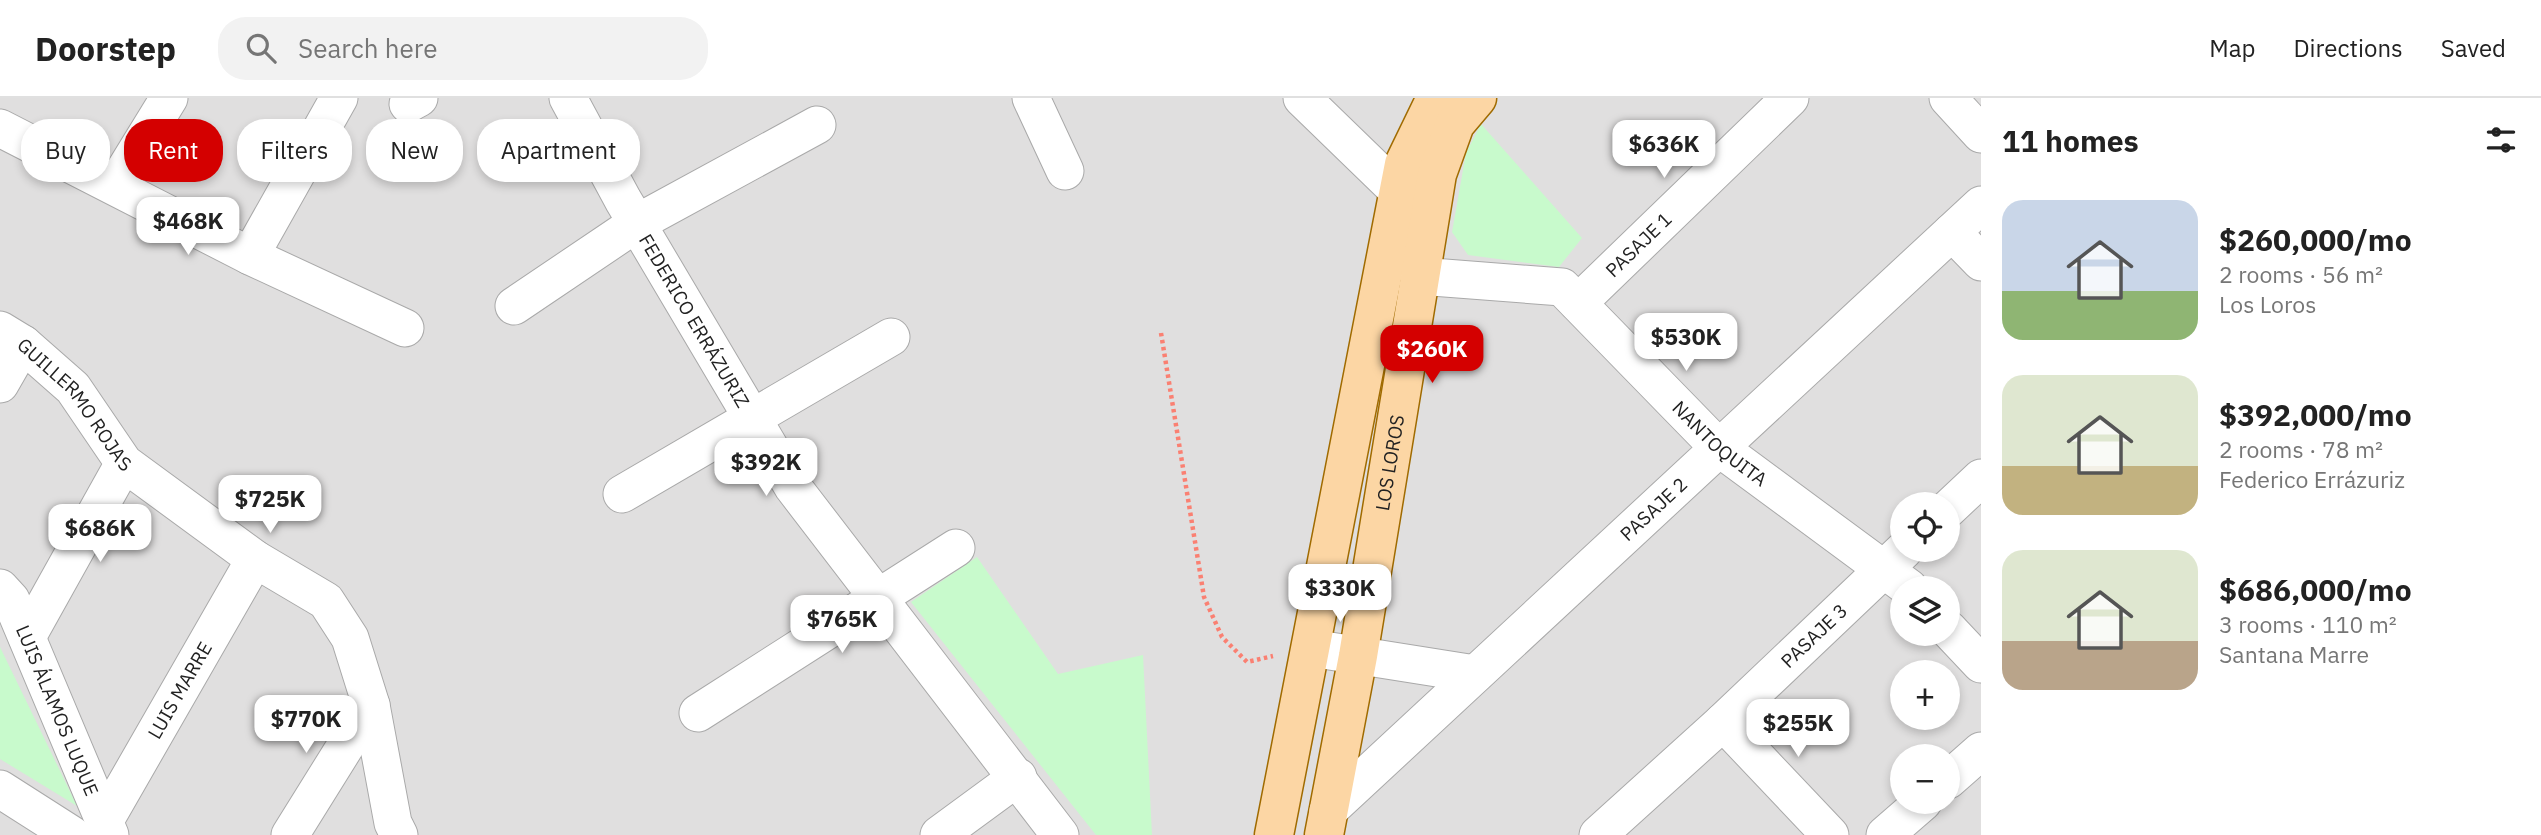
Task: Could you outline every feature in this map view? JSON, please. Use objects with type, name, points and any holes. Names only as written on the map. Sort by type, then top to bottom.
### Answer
[{"type":"main road","name":"LOS LOROS","points":[[1274,835],[1404,164],[1436,98]]},
{"type":"main road","name":"LOS LOROS","points":[[1326,823],[1358,656],[1437,174],[1455,124],[1477,98]]},
{"type":"street","points":[[116,186],[169,98]]},
{"type":"street","points":[[250,256],[339,98]]},
{"type":"street","name":"FEDERICO ERRÁZURIZ","points":[[568,98],[637,223],[793,487],[1060,835]]},
{"type":"street","points":[[1031,98],[1065,171]]},
{"type":"street","points":[[1302,98],[1399,192]]},
{"type":"street","name":"PASAJE 1","points":[[1578,303],[1790,98]]},
{"type":"street","points":[[1948,98],[1981,134]]},
{"type":"street","points":[[514,306],[637,223],[817,125]]},
{"type":"street","points":[[0,128],[250,256],[405,328]]},
{"type":"street","name":"PASAJE 2","points":[[1326,823],[1475,674],[1981,205]]},
{"type":"street","points":[[1952,232],[1981,262]]},
{"type":"street","name":"NANTOQUITA","points":[[1419,276],[1562,287],[1718,447],[1899,569]]},
{"type":"street","points":[[0,384],[11,337]]},
{"type":"street","name":"GUILLERMO ROJAS","points":[[11,337],[74,388],[124,463],[255,559],[326,601],[350,638],[371,705],[393,823],[399,835]]},
{"type":"street","points":[[622,494],[891,337]]},
{"type":"street","points":[[27,637],[124,463]]},
{"type":"street","points":[[1960,498],[1981,478]]},
{"type":"street","points":[[698,713],[956,548]]},
{"type":"street","name":"LUIS MARRE","points":[[94,826],[255,559]]},
{"type":"street","name":"PASAJE 3","points":[[1598,835],[1899,569]]},
{"type":"street","name":"LUIS ÁLAMOS LUQUE","points":[[0,588],[11,600],[27,637],[94,826]]},
{"type":"street","points":[[1960,642],[1981,664]]},
{"type":"street","points":[[1311,648],[1475,674]]},
{"type":"street","points":[[290,835],[371,705]]},
{"type":"street","points":[[1723,722],[1830,835]]},
{"type":"street","points":[[1960,769],[1981,751]]},
{"type":"street","points":[[939,835],[1018,777]]},
{"type":"street","points":[[0,789],[94,826]]},
{"type":"street","points":[[1885,835],[1909,814]]},
{"type":"path","points":[[1161,333],[1204,597],[1222,637],[1247,662],[1311,648]]},
{"type":"shaded area","points":[[0,98],[1981,98],[1981,835],[0,835]]},
{"type":"green space","points":[[1481,124],[1582,238],[1559,267],[1468,255],[1452,232],[1466,153]]},
{"type":"green space","points":[[977,557],[1058,674],[1143,655],[1152,835],[1096,835],[911,602]]},
{"type":"green space","points":[[0,647],[77,806],[0,759]]}]
